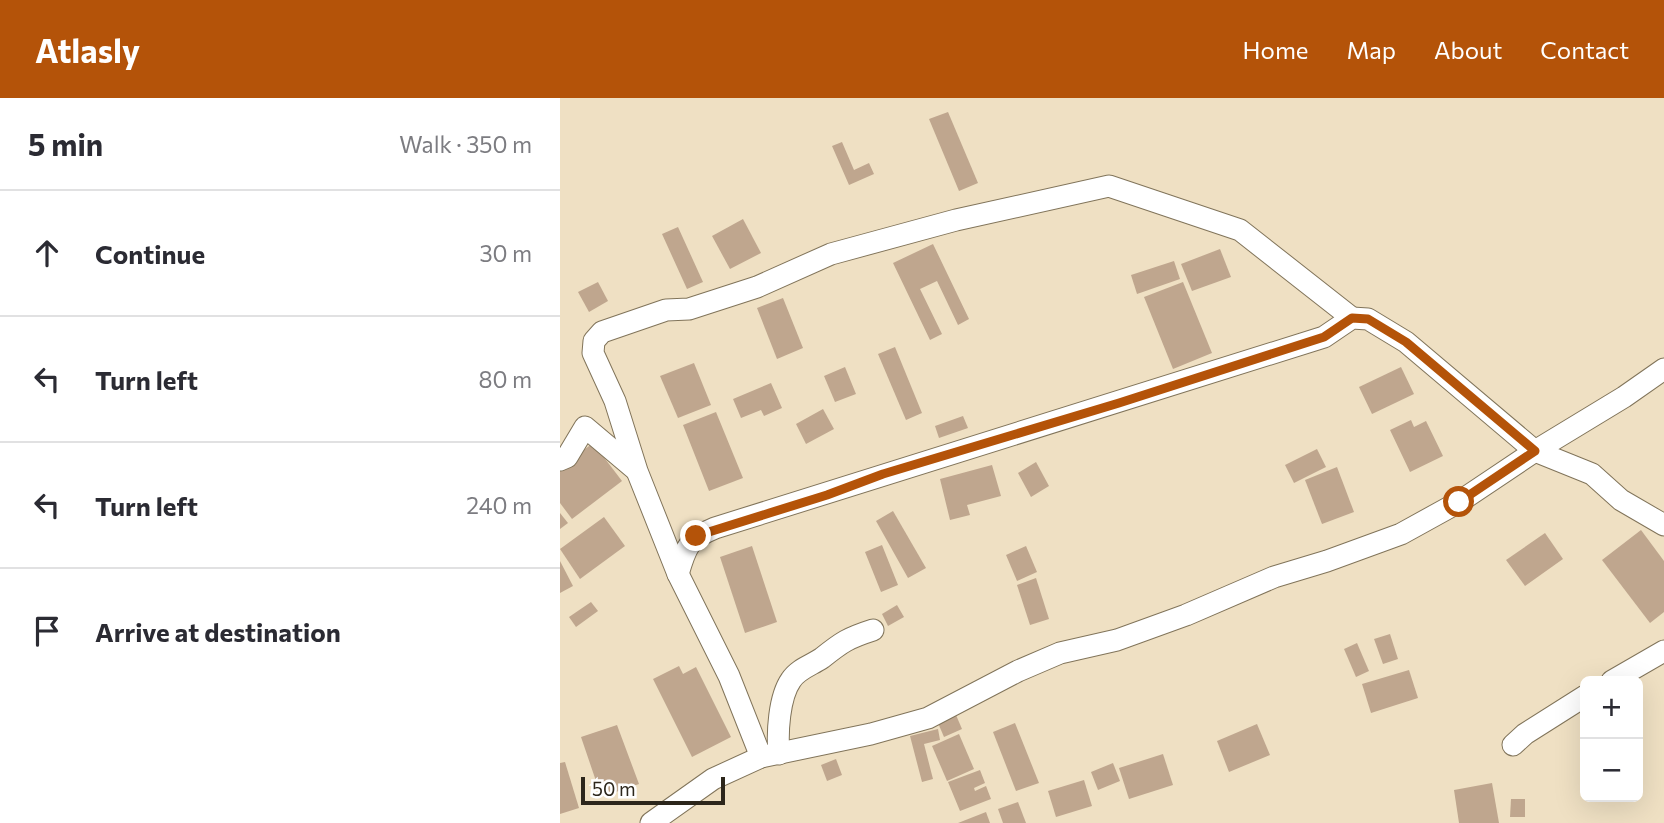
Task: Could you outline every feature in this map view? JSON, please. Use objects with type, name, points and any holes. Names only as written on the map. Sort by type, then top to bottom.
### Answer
[{"type":"street","points":[[770,755],[678,573],[637,471],[615,401],[593,353],[594,341],[602,332],[666,310],[689,309],[757,287],[831,254],[956,220],[1109,186],[1240,230],[1352,318],[1368,319],[1406,342],[1535,451],[1592,474],[1621,500],[1664,525]]},
{"type":"street","points":[[678,573],[686,548],[696,536],[715,528],[1324,337],[1352,318]]},
{"type":"street","points":[[651,823],[713,779],[770,755],[871,734],[928,718],[1018,671],[1060,653],[1128,636],[1186,615],[1274,577],[1401,534],[1459,502],[1664,369]]},
{"type":"street","points":[[560,460],[567,457],[585,427],[637,471]]},
{"type":"street","points":[[770,755],[778,738],[782,704],[790,680],[841,642],[873,630]]},
{"type":"street","points":[[1621,676],[1664,651]]},
{"type":"street","points":[[1513,745],[1525,734],[1580,699]]},
{"type":"building","points":[[948,112],[978,183],[959,191],[929,119]]},
{"type":"building","points":[[842,142],[854,170],[869,163],[874,174],[849,185],[832,146]]},
{"type":"building","points":[[743,219],[761,253],[730,269],[712,236]]},
{"type":"building","points":[[678,227],[703,282],[687,289],[662,234]]},
{"type":"building","points":[[933,244],[969,319],[958,325],[937,281],[920,289],[942,334],[930,340],[893,263]]},
{"type":"building","points":[[1220,249],[1231,277],[1192,291],[1181,264]]},
{"type":"building","points":[[1174,261],[1180,279],[1137,294],[1131,275]]},
{"type":"building","points":[[598,282],[608,301],[589,312],[578,292]]},
{"type":"building","points":[[1183,282],[1212,353],[1173,369],[1144,297]]},
{"type":"building","points":[[783,298],[803,348],[777,359],[757,308]]},
{"type":"building","points":[[895,347],[922,413],[906,420],[878,354]]},
{"type":"building","points":[[694,363],[711,405],[678,418],[660,376]]},
{"type":"building","points":[[845,367],[856,394],[835,402],[824,376]]},
{"type":"building","points":[[1401,367],[1414,394],[1372,414],[1359,387]]},
{"type":"building","points":[[771,383],[782,408],[764,416],[761,410],[741,418],[733,399]]},
{"type":"building","points":[[823,409],[834,429],[806,444],[796,424]]},
{"type":"building","points":[[716,412],[743,478],[709,491],[683,425]]},
{"type":"building","points":[[963,416],[968,428],[939,438],[935,426]]},
{"type":"building","points":[[1411,420],[1414,427],[1426,421],[1443,456],[1410,472],[1390,430]]},
{"type":"building","points":[[593,443],[622,481],[572,519],[560,503],[560,468]]},
{"type":"building","points":[[1317,449],[1326,467],[1294,483],[1285,465]]},
{"type":"building","points":[[1036,462],[1049,486],[1031,497],[1018,473]]},
{"type":"building","points":[[992,465],[1001,496],[967,505],[970,515],[950,520],[940,479]]},
{"type":"building","points":[[1337,467],[1354,512],[1322,524],[1305,480]]},
{"type":"building","points":[[893,511],[926,568],[908,578],[876,521]]},
{"type":"building","points":[[560,513],[568,523],[560,529]]},
{"type":"building","points":[[604,517],[625,546],[580,579],[560,549]]},
{"type":"building","points":[[1641,530],[1664,561],[1664,612],[1650,623],[1602,560]]},
{"type":"building","points":[[1545,533],[1563,559],[1525,586],[1506,560]]},
{"type":"building","points":[[882,545],[898,585],[881,592],[865,552]]},
{"type":"building","points":[[752,546],[777,622],[745,633],[720,557]]},
{"type":"building","points":[[1026,546],[1037,572],[1017,581],[1006,555]]},
{"type":"building","points":[[560,561],[573,586],[560,593]]},
{"type":"building","points":[[1036,578],[1049,619],[1030,625],[1017,585]]},
{"type":"building","points":[[591,602],[598,611],[576,627],[569,617]]},
{"type":"building","points":[[897,605],[904,617],[888,626],[882,614]]},
{"type":"building","points":[[1390,634],[1398,659],[1383,664],[1374,639]]},
{"type":"building","points":[[1357,643],[1369,671],[1356,677],[1344,649]]},
{"type":"building","points":[[679,666],[683,674],[696,667],[731,737],[692,757],[653,679]]},
{"type":"building","points":[[1409,670],[1418,698],[1371,713],[1362,684]]},
{"type":"building","points":[[956,715],[962,729],[944,737],[938,723]]},
{"type":"building","points":[[1015,723],[1039,783],[1016,791],[993,732]]},
{"type":"building","points":[[1257,724],[1270,755],[1229,772],[1217,741]]},
{"type":"building","points":[[617,725],[639,784],[610,794],[605,781],[597,784],[581,737]]},
{"type":"building","points":[[938,729],[940,740],[924,744],[933,779],[922,782],[910,736]]},
{"type":"building","points":[[959,734],[974,769],[947,781],[932,746]]},
{"type":"building","points":[[1163,754],[1173,785],[1129,799],[1119,768]]},
{"type":"building","points":[[836,759],[842,775],[827,781],[821,765]]},
{"type":"building","points":[[565,762],[579,808],[560,814],[560,763]]},
{"type":"building","points":[[1113,763],[1120,781],[1098,790],[1091,772]]},
{"type":"building","points":[[980,770],[985,783],[974,788],[975,791],[986,786],[991,799],[960,811],[948,782]]},
{"type":"building","points":[[1084,780],[1092,806],[1056,817],[1048,791]]},
{"type":"building","points":[[1492,783],[1499,823],[1459,823],[1454,790]]},
{"type":"building","points":[[1511,799],[1525,799],[1525,817],[1510,817]]},
{"type":"building","points":[[1018,802],[1026,823],[1003,823],[998,809]]},
{"type":"building","points":[[986,812],[990,823],[958,823]]},
{"type":"route","points":[[696,536],[827,495],[883,474],[1119,403],[1324,337],[1352,318],[1368,319],[1406,342],[1535,451],[1459,502]]}]
